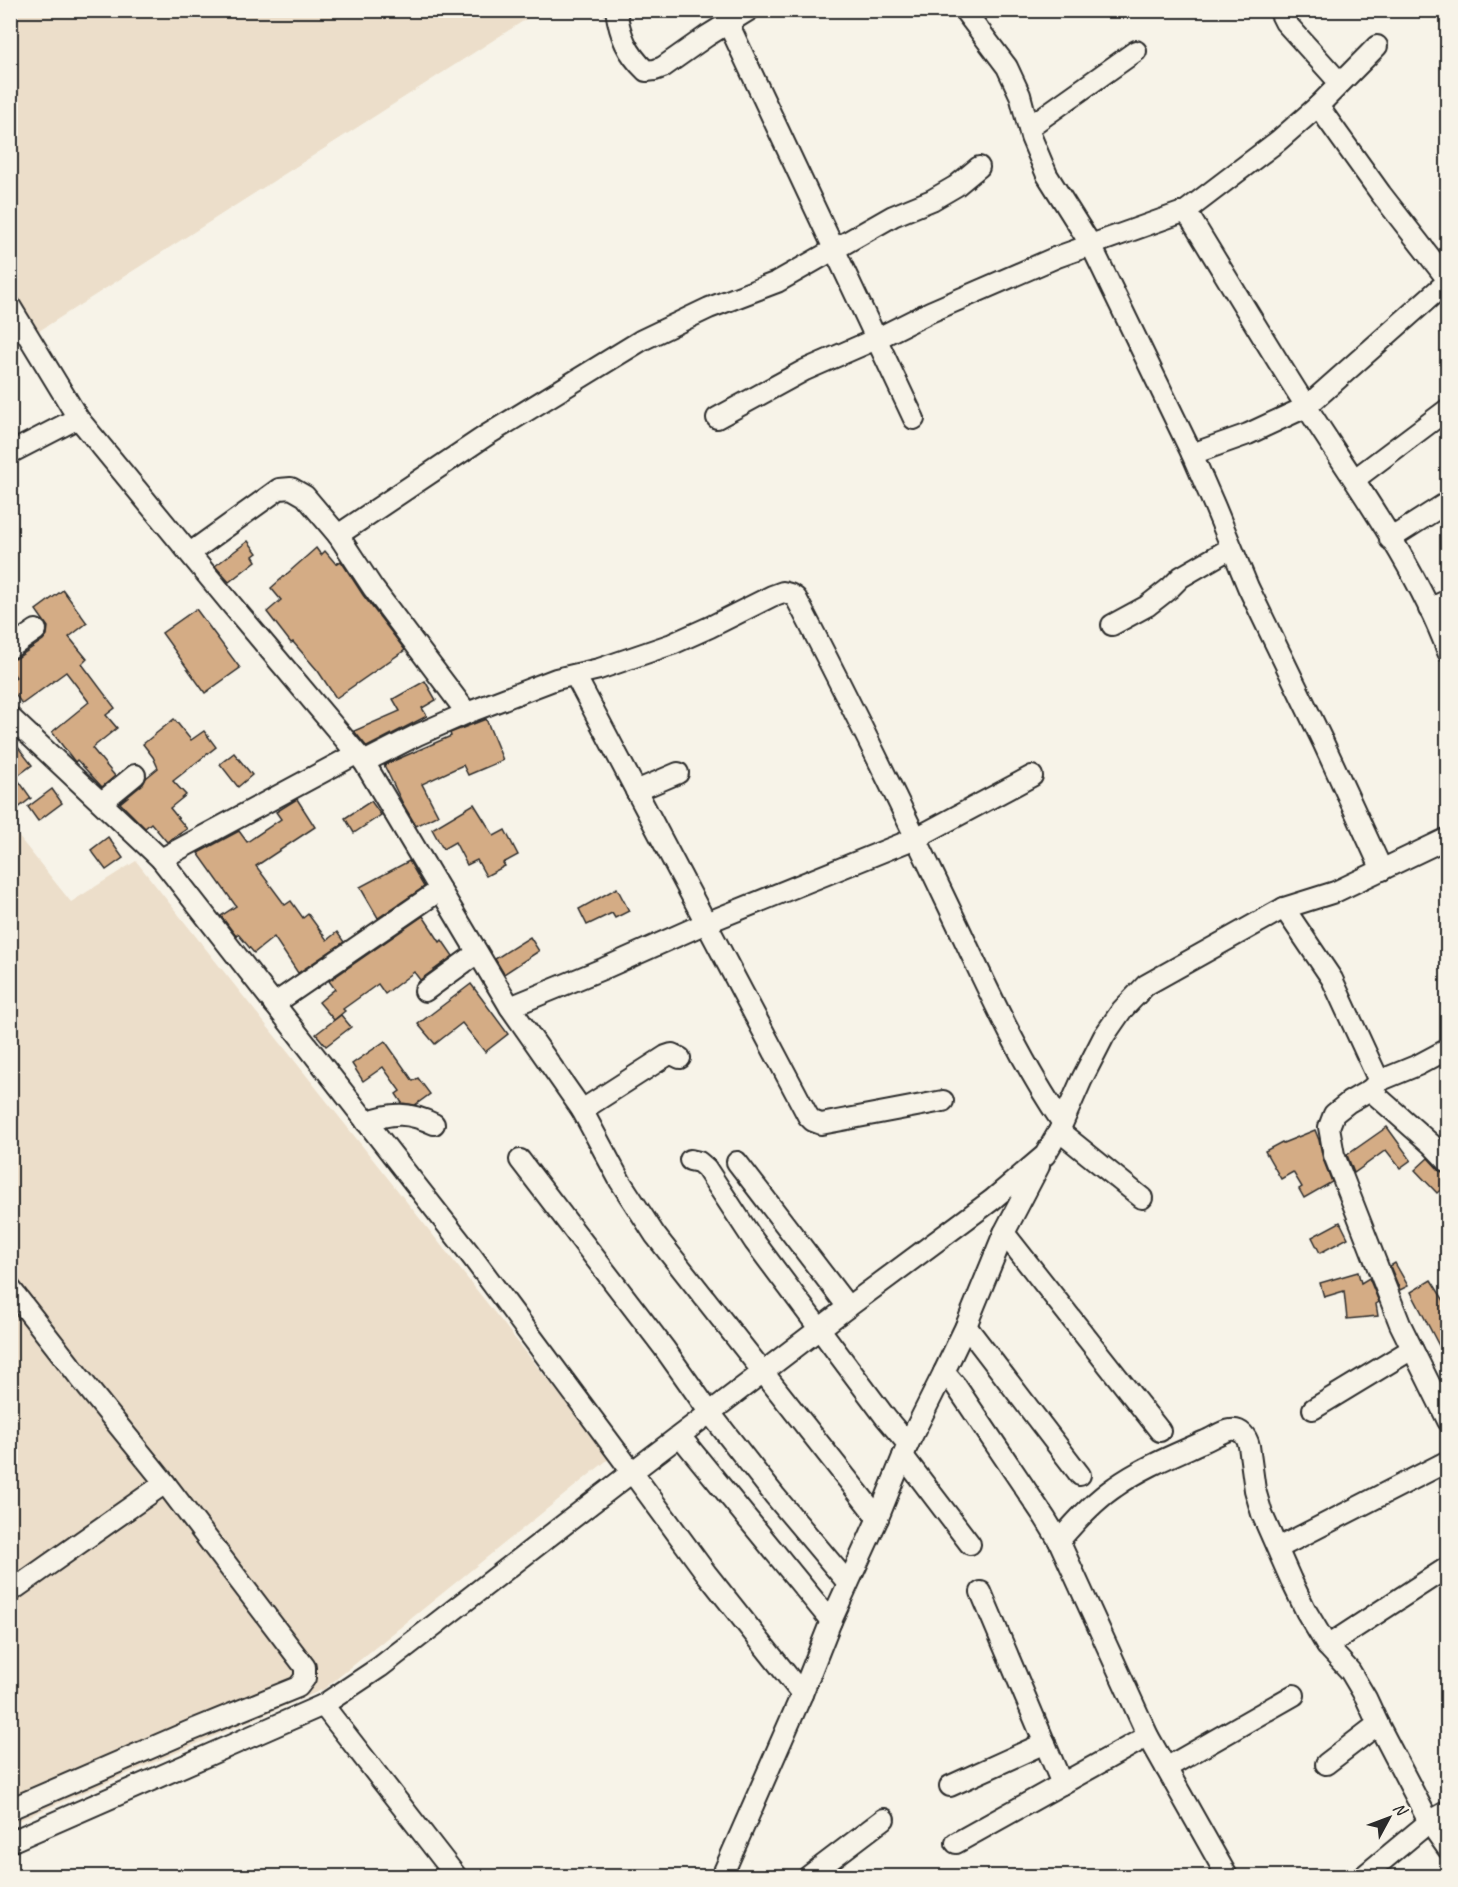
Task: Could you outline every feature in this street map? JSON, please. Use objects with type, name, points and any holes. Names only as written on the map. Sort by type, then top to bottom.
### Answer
[{"type":"street","points":[[616,10],[622,40],[646,71],[663,67],[685,50],[749,10]]},
{"type":"street","points":[[964,10],[1007,67],[1020,95],[1031,137],[1047,175],[1091,245],[1192,454],[1248,587],[1382,870]]},
{"type":"street","points":[[1279,10],[1285,22],[1340,83]]},
{"type":"street","points":[[728,24],[914,419]]},
{"type":"street","points":[[717,418],[805,370],[941,308],[1058,257],[1186,211],[1278,141],[1318,106],[1377,46]]},
{"type":"street","points":[[1029,127],[1136,51]]},
{"type":"street","points":[[1192,454],[1248,434],[1306,407],[1448,280],[1381,194],[1318,106]]},
{"type":"street","points":[[338,535],[487,435],[642,340],[701,312],[777,282],[893,216],[932,200],[956,186],[979,167]]},
{"type":"street","points":[[1186,211],[1306,407],[1355,479],[1429,609],[1448,652]]},
{"type":"street","points":[[10,306],[78,418],[360,758],[510,1007],[582,1110],[620,1181],[655,1235],[878,1518]]},
{"type":"street","points":[[1355,479],[1448,409]]},
{"type":"street","points":[[10,453],[78,418]]},
{"type":"street","points":[[190,553],[279,489],[291,488],[306,496],[338,535],[373,588],[467,713]]},
{"type":"street","points":[[1390,539],[1448,502]]},
{"type":"street","points":[[1112,625],[1147,606],[1181,576],[1231,548]]},
{"type":"street","points":[[161,859],[360,758],[537,685],[672,644],[771,596],[783,592],[790,594],[796,598],[829,661],[991,994],[1061,1127],[1142,1198]]},
{"type":"street","points":[[1429,609],[1448,600]]},
{"type":"street","points":[[10,648],[36,630]]},
{"type":"street","points":[[575,675],[813,1121],[821,1124],[943,1101]]},
{"type":"street","points":[[10,717],[161,859],[486,1275],[706,1573],[802,1694]]},
{"type":"street","points":[[636,791],[678,773]]},
{"type":"street","points":[[102,802],[135,774]]},
{"type":"street","points":[[510,1007],[706,923],[916,838],[1032,776]]},
{"type":"street","points":[[722,1876],[802,1694],[831,1621],[878,1518],[905,1450],[966,1326],[1004,1233],[1061,1127],[1104,1036],[1122,1010],[1146,985],[1275,912],[1335,892],[1448,838]]},
{"type":"street","points":[[274,1004],[440,890]]},
{"type":"street","points":[[1275,912],[1332,979],[1375,1085],[1448,1162]]},
{"type":"street","points":[[425,991],[477,953]]},
{"type":"street","points":[[1448,1049],[1375,1085],[1349,1102],[1334,1114],[1329,1127],[1334,1155],[1400,1324],[1448,1421]]},
{"type":"street","points":[[582,1110],[666,1056],[672,1054],[680,1058]]},
{"type":"street","points":[[366,1122],[385,1115],[402,1115],[421,1118],[434,1124]]},
{"type":"street","points":[[10,1842],[323,1705],[380,1666],[848,1307],[992,1200],[1045,1155]]},
{"type":"street","points":[[520,1160],[650,1329],[710,1413],[775,1496],[848,1583]]},
{"type":"street","points":[[690,1160],[699,1162],[706,1168],[754,1241],[886,1418],[905,1450],[970,1544]]},
{"type":"street","points":[[738,1162],[848,1307]]},
{"type":"street","points":[[1004,1233],[1161,1431]]},
{"type":"street","points":[[10,1288],[165,1483],[305,1667],[304,1678],[298,1687],[10,1809]]},
{"type":"street","points":[[966,1326],[1080,1475]]},
{"type":"street","points":[[1313,1409],[1412,1349]]},
{"type":"street","points":[[944,1372],[956,1386],[1058,1539],[1148,1736],[1227,1876]]},
{"type":"street","points":[[1058,1539],[1114,1487],[1160,1460],[1230,1430],[1243,1433],[1248,1439],[1255,1490],[1262,1514],[1306,1611],[1327,1646],[1350,1671],[1429,1822],[1448,1849]]},
{"type":"street","points":[[680,1436],[831,1621]]},
{"type":"street","points":[[1278,1548],[1448,1461]]},
{"type":"street","points":[[10,1592],[165,1483]]},
{"type":"street","points":[[1327,1646],[1448,1567]]},
{"type":"street","points":[[981,1592],[1062,1784]]},
{"type":"street","points":[[1166,1768],[1294,1695]]},
{"type":"street","points":[[323,1705],[456,1876]]},
{"type":"street","points":[[1326,1764],[1378,1724]]},
{"type":"street","points":[[956,1843],[1148,1736]]},
{"type":"street","points":[[950,1786],[1046,1743]]},
{"type":"street","points":[[1364,1876],[1429,1822],[1448,1811]]},
{"type":"street","points":[[809,1876],[884,1819]]},
{"type":"shaded area","points":[[11,11],[539,11],[11,347]]},
{"type":"shaded area","points":[[10,826],[71,902],[136,861],[610,1458],[324,1689],[11,1824]]},
{"type":"building","points":[[248,541],[257,553],[253,556],[256,561],[229,582],[215,566]]},
{"type":"building","points":[[316,548],[321,555],[325,551],[336,564],[341,561],[363,595],[405,650],[336,698],[318,671],[293,642],[291,643],[267,612],[281,600],[271,588]]},
{"type":"building","points":[[63,590],[87,623],[69,637],[87,659],[82,664],[115,708],[106,715],[117,728],[92,748],[115,776],[102,787],[77,760],[75,762],[52,732],[89,702],[66,672],[22,704],[10,687],[10,681],[16,677],[10,669],[10,660],[17,658],[47,635],[48,627],[36,610]]},
{"type":"building","points":[[196,609],[240,668],[205,693],[162,633]]},
{"type":"building","points":[[425,681],[436,700],[422,708],[427,716],[367,747],[354,731],[400,711],[393,699]]},
{"type":"building","points":[[174,719],[191,740],[204,731],[216,747],[173,781],[186,795],[170,808],[187,829],[167,842],[151,823],[145,828],[120,803],[158,768],[143,744]]},
{"type":"building","points":[[486,719],[503,760],[468,775],[463,765],[422,784],[438,815],[416,826],[384,765],[451,736],[450,733]]},
{"type":"building","points":[[10,737],[32,765],[16,777],[31,798],[17,809],[10,801]]},
{"type":"building","points":[[234,753],[252,775],[238,787],[220,764]]},
{"type":"building","points":[[52,789],[62,803],[38,821],[28,807]]},
{"type":"building","points":[[297,799],[315,827],[256,866],[285,905],[291,901],[303,918],[308,914],[327,940],[337,932],[344,942],[298,973],[274,937],[254,953],[238,934],[236,936],[221,916],[236,906],[198,853],[239,831],[247,842],[281,819],[276,812]]},
{"type":"building","points":[[371,801],[381,815],[354,833],[345,818]]},
{"type":"building","points":[[474,804],[494,836],[505,830],[518,855],[503,863],[505,866],[486,876],[477,860],[467,865],[455,842],[443,849],[432,829]]},
{"type":"building","points":[[108,837],[123,858],[106,870],[91,850]]},
{"type":"building","points":[[409,861],[424,887],[378,918],[360,887]]},
{"type":"building","points":[[617,888],[629,911],[615,918],[612,913],[587,925],[579,909]]},
{"type":"building","points":[[423,916],[440,942],[442,940],[453,956],[420,980],[414,972],[385,994],[378,984],[343,1009],[345,1011],[334,1020],[319,1002],[335,989],[329,981]]},
{"type":"building","points":[[530,937],[539,951],[504,974],[495,959]]},
{"type":"building","points":[[471,984],[508,1034],[485,1052],[462,1023],[435,1044],[418,1024]]},
{"type":"building","points":[[341,1015],[351,1027],[326,1046],[316,1034]]},
{"type":"building","points":[[385,1041],[413,1081],[418,1078],[430,1094],[415,1105],[402,1103],[396,1094],[400,1091],[383,1067],[363,1081],[352,1064]]},
{"type":"building","points":[[1387,1127],[1411,1160],[1400,1168],[1386,1150],[1354,1173],[1347,1155]]},
{"type":"building","points":[[1315,1130],[1332,1182],[1304,1198],[1299,1189],[1302,1187],[1293,1172],[1281,1179],[1265,1151]]},
{"type":"building","points":[[1428,1158],[1440,1171],[1448,1174],[1448,1183],[1437,1193],[1415,1170]]},
{"type":"building","points":[[1340,1222],[1348,1238],[1320,1253],[1312,1237]]},
{"type":"building","points":[[1395,1263],[1408,1286],[1400,1290],[1390,1266]]},
{"type":"building","points":[[1358,1272],[1361,1283],[1369,1278],[1379,1302],[1376,1304],[1378,1316],[1347,1319],[1344,1291],[1324,1297],[1320,1283]]},
{"type":"building","points":[[1431,1280],[1448,1307],[1448,1363],[1411,1292]]}]
